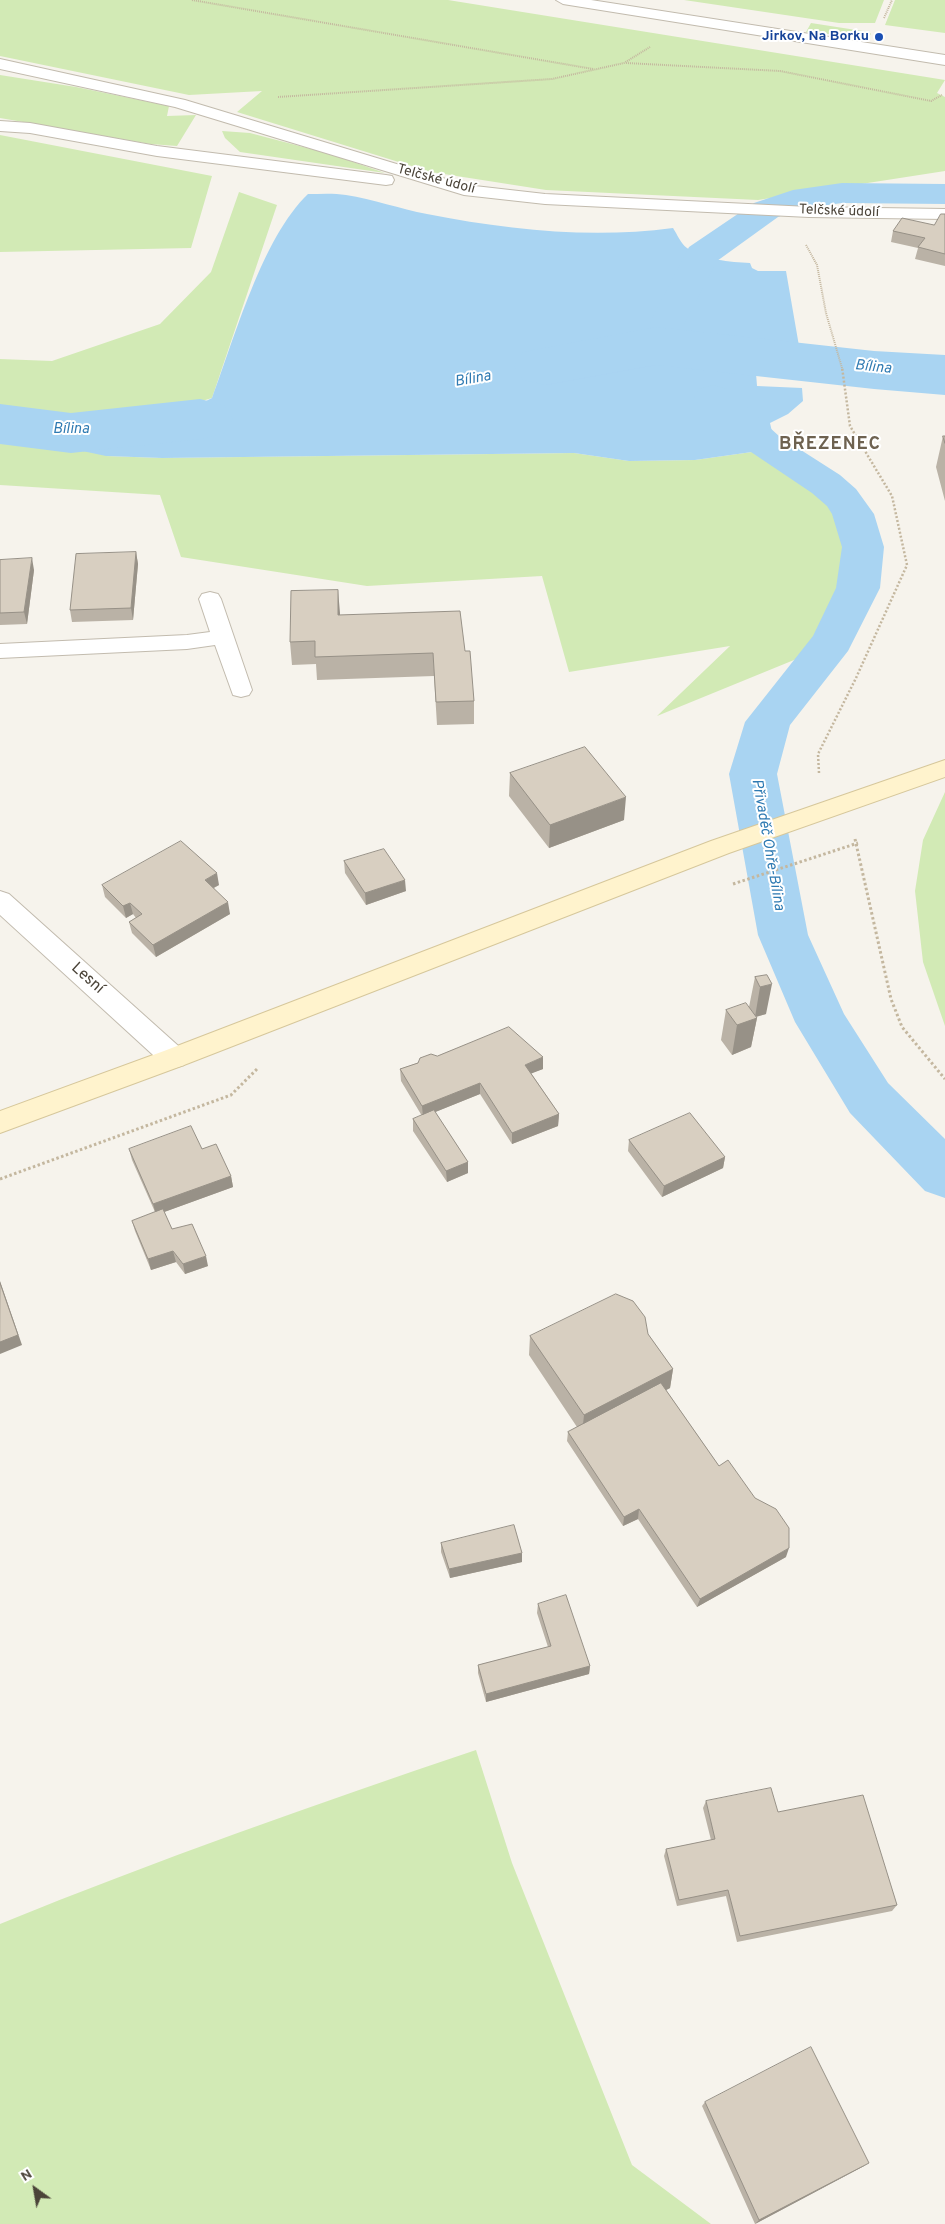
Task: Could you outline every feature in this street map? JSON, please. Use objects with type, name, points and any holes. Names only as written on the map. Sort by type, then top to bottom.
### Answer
[{"type":"street","points":[[564,0],[945,60]]},
{"type":"street","name":"Telčské údolí","points":[[0,64],[179,103],[464,190],[545,199],[742,209],[945,214]]},
{"type":"street","points":[[197,156],[211,113]]},
{"type":"street","points":[[0,126],[30,128],[157,151],[464,190]]},
{"type":"street","points":[[210,599],[241,690]]},
{"type":"street","points":[[0,651],[187,642],[223,637]]},
{"type":"street","points":[[0,1122],[174,1058],[720,847],[945,768]]},
{"type":"street","name":"Lesní","points":[[0,900],[174,1058]]},
{"type":"path","points":[[192,0],[595,70]]},
{"type":"path","points":[[624,63],[693,20]]},
{"type":"path","points":[[273,98],[552,79],[624,63],[780,71],[931,101],[945,93]]},
{"type":"path","points":[[809,212],[794,224],[817,264],[826,312],[845,378],[850,426],[892,496],[907,565],[856,678],[818,754],[820,784],[828,810],[858,843],[868,900],[891,999],[902,1027],[945,1079]]},
{"type":"path","points":[[737,883],[858,843]]},
{"type":"green space","points":[[0,0],[448,0],[945,80],[937,93],[945,97],[945,171],[758,200],[546,190],[431,172],[237,112],[262,91],[189,95],[0,56]]},
{"type":"green space","points":[[684,0],[884,0],[875,23],[839,23]]},
{"type":"green space","points":[[895,0],[945,0],[945,33],[885,25]]},
{"type":"green space","points":[[811,23],[869,32],[871,34],[869,36],[806,32]]},
{"type":"green space","points":[[0,75],[76,87],[169,106],[167,116],[196,115],[177,146],[150,144],[0,118]]},
{"type":"green space","points":[[222,131],[250,133],[330,154],[385,173],[240,152],[225,138]]},
{"type":"green space","points":[[0,135],[212,176],[191,248],[0,252]]},
{"type":"green space","points":[[239,192],[277,205],[212,398],[159,414],[106,456],[162,458],[574,453],[629,461],[695,460],[766,450],[812,479],[834,498],[843,514],[853,557],[849,591],[816,651],[657,716],[730,646],[569,672],[542,576],[367,586],[181,557],[160,495],[0,485],[0,359],[52,361],[160,324],[211,272]]},
{"type":"green space","points":[[945,792],[945,1026],[923,962],[915,891],[923,840]]},
{"type":"green space","points":[[476,1750],[512,1863],[632,2165],[711,2224],[0,2224],[0,1924],[118,1877],[237,1833]]},
{"type":"water","points":[[308,194],[346,195],[458,220],[550,231],[612,233],[673,228],[685,246],[701,255],[726,261],[750,263],[752,268],[758,271],[786,271],[799,346],[677,338],[672,354],[802,372],[801,374],[756,373],[757,386],[802,388],[803,401],[788,414],[770,423],[775,445],[766,450],[695,460],[629,461],[574,453],[162,458],[106,456],[73,449],[71,433],[83,416],[119,409],[159,414],[186,411],[212,398],[240,318],[263,262],[292,213]]},
{"type":"building","points":[[941,214],[945,214],[945,254],[918,247],[925,238],[893,231],[902,218],[934,225]]},
{"type":"building","points":[[136,552],[131,608],[70,610],[76,554]]},
{"type":"building","points":[[32,558],[24,612],[0,613],[0,560]]},
{"type":"building","points":[[338,590],[338,615],[460,611],[465,651],[470,651],[474,701],[436,702],[433,653],[315,657],[315,641],[290,642],[291,591]]},
{"type":"building","points":[[585,747],[626,797],[550,825],[510,773]]},
{"type":"building","points":[[181,841],[217,873],[205,880],[228,902],[153,945],[129,922],[142,914],[130,903],[123,906],[102,885]]},
{"type":"building","points":[[384,849],[405,880],[365,893],[344,861]]},
{"type":"building","points":[[767,975],[772,984],[760,987],[755,977]]},
{"type":"building","points":[[746,1003],[757,1018],[737,1025],[726,1010]]},
{"type":"building","points":[[509,1027],[543,1057],[525,1065],[559,1114],[512,1133],[480,1083],[422,1106],[400,1069],[418,1063],[420,1058],[431,1054],[437,1056]]},
{"type":"building","points":[[434,1110],[468,1162],[446,1171],[413,1119]]},
{"type":"building","points":[[690,1113],[725,1157],[664,1186],[629,1140]]},
{"type":"building","points":[[191,1126],[202,1149],[216,1144],[231,1176],[153,1204],[129,1149]]},
{"type":"building","points":[[163,1209],[172,1229],[192,1224],[206,1256],[183,1264],[173,1251],[148,1259],[132,1221]]},
{"type":"building","points":[[0,1283],[18,1335],[0,1342]]},
{"type":"building","points":[[616,1294],[633,1301],[645,1317],[648,1334],[673,1369],[584,1415],[530,1336]]},
{"type":"building","points":[[661,1383],[719,1466],[728,1460],[755,1498],[776,1509],[789,1528],[789,1548],[700,1599],[639,1509],[624,1517],[568,1432]]},
{"type":"building","points":[[514,1525],[522,1553],[449,1569],[441,1543]]},
{"type":"building","points":[[566,1595],[590,1666],[486,1694],[478,1665],[551,1646],[538,1604]]},
{"type":"building","points":[[771,1788],[778,1812],[863,1795],[897,1905],[740,1936],[728,1890],[679,1900],[666,1849],[715,1839],[706,1801]]},
{"type":"building","points":[[811,2047],[869,2163],[759,2220],[705,2102]]},
{"type":"waterway","name":"Přivaděč Ohře-Bílina","points":[[668,322],[702,255],[766,210],[793,200],[842,193],[945,194]]},
{"type":"waterway","name":"Bílina","points":[[546,366],[656,346],[874,370],[945,375]]},
{"type":"waterway","name":"Přivaděč Ohře-Bílina","points":[[713,397],[765,444],[826,484],[842,498],[853,514],[863,547],[858,588],[832,641],[768,722],[753,774],[783,935],[821,1022],[869,1098],[945,1175]]},
{"type":"waterway","name":"Bílina","points":[[0,424],[71,433],[200,419]]},
{"type":"place","name":"Jirkov, Na Borku","points":[[879,37]]},
{"type":"district","name":"BŘEZENEC","points":[[830,445]]}]
